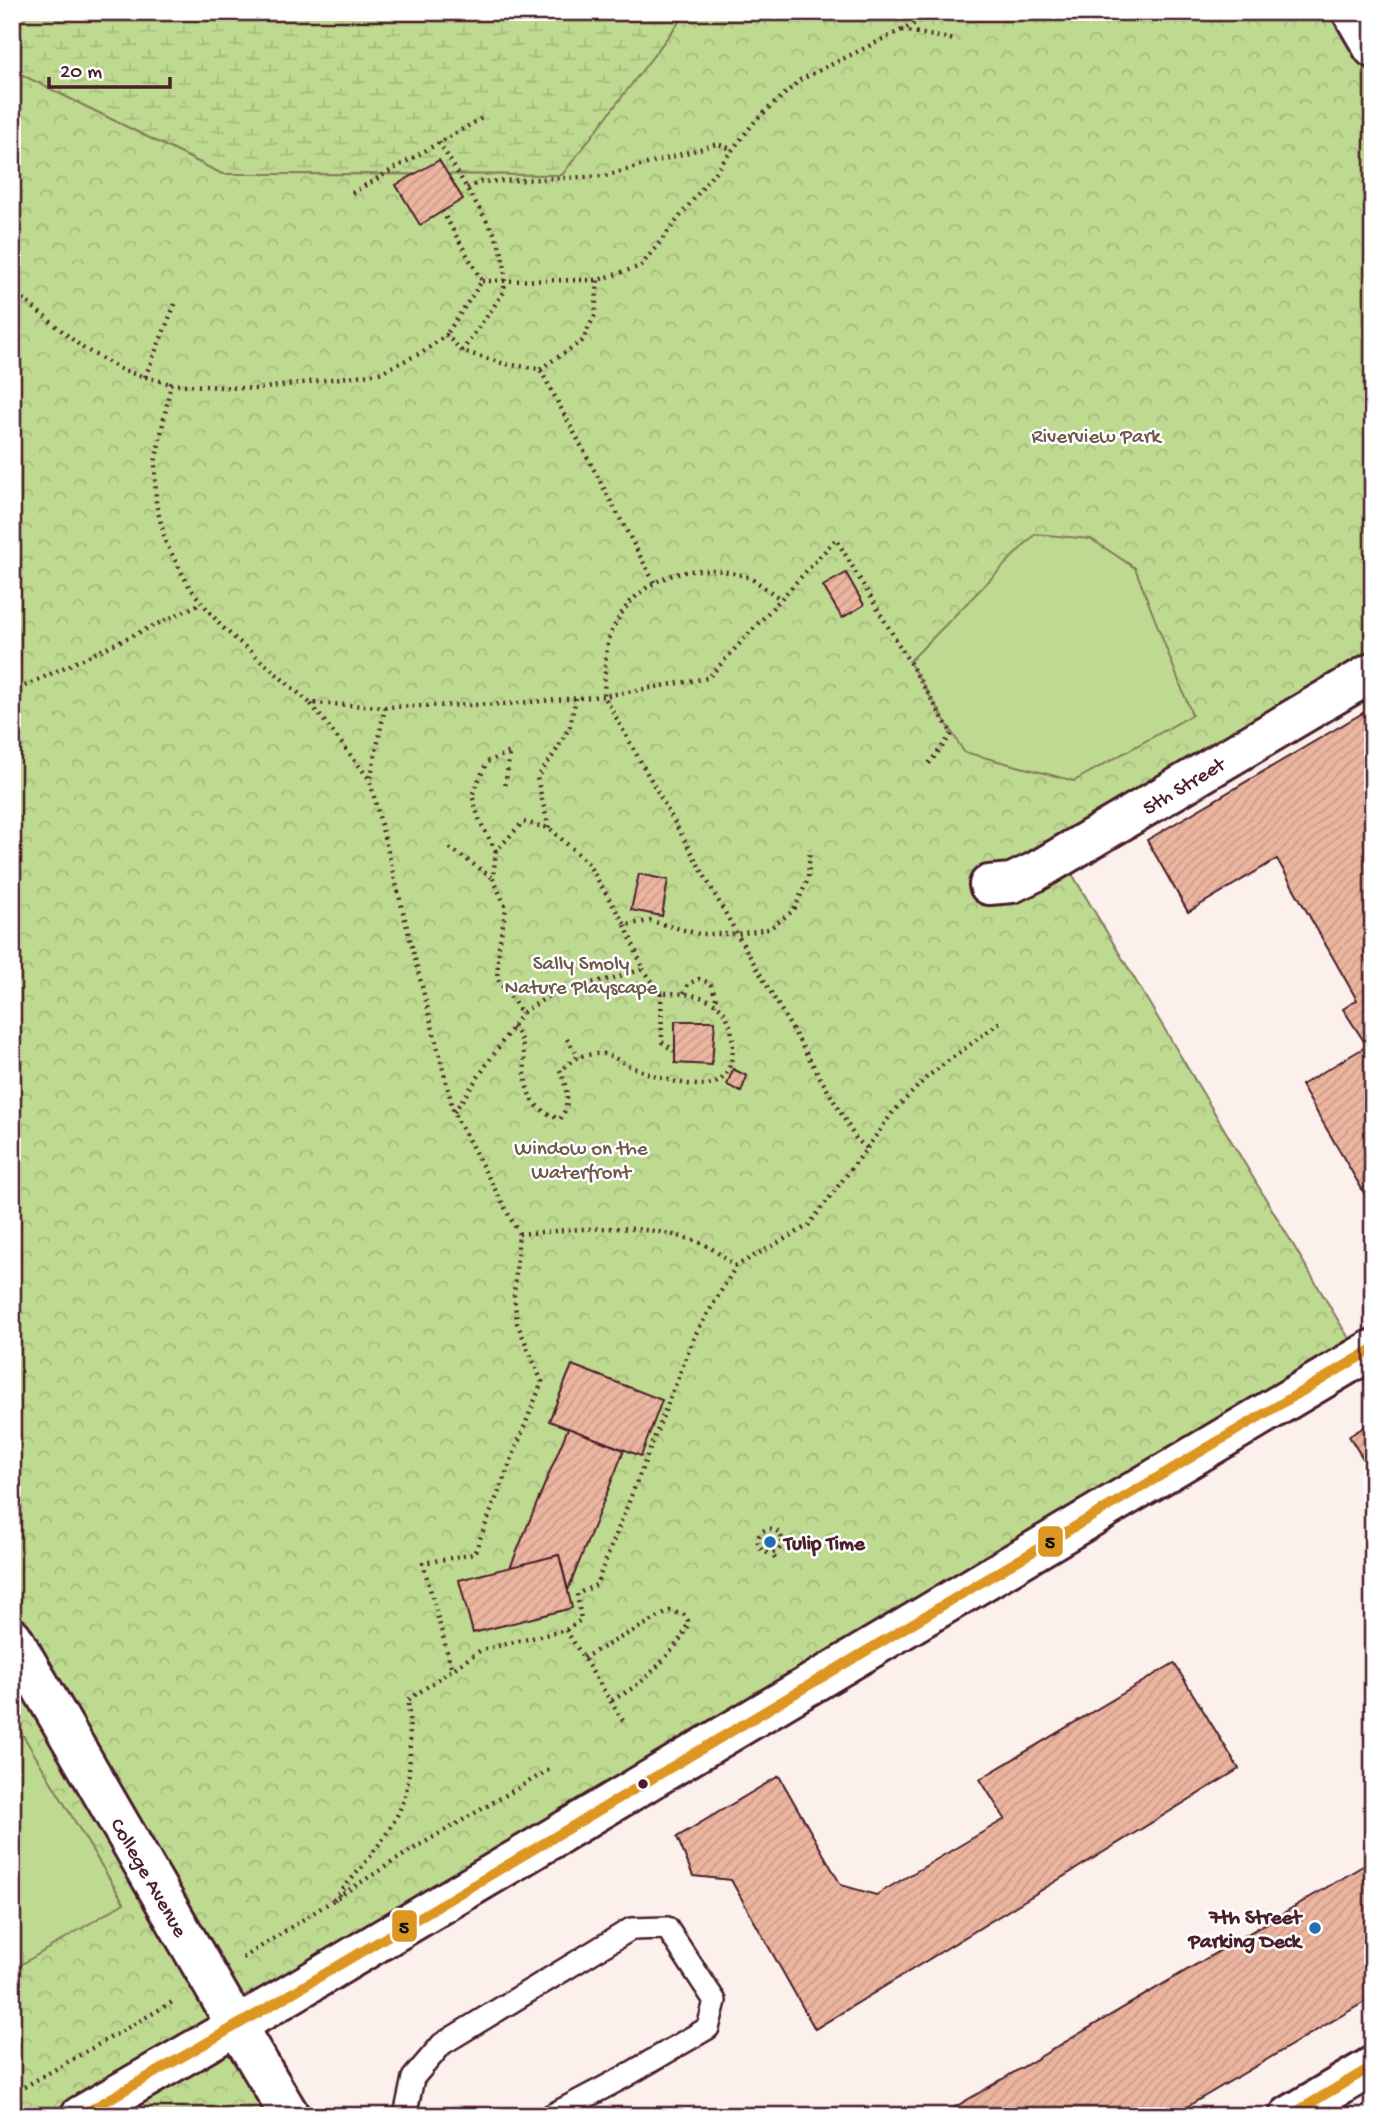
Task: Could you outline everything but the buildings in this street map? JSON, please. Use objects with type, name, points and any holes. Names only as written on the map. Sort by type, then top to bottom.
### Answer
[{"type":"street","points":[[1352,12],[1373,48]]},
{"type":"street","name":"5th Street","points":[[989,885],[1012,883],[1035,872],[1373,672]]},
{"type":"street","points":[[80,2116],[1373,1349]]},
{"type":"street","name":"College Avenue","points":[[12,1637],[290,2116]]},
{"type":"street","points":[[1289,2116],[1373,2066]]},
{"type":"lane","points":[[405,2116],[412,2078],[442,2044],[631,1929],[667,1928],[715,2001],[708,2028],[550,2116]]},
{"type":"path","points":[[482,281],[598,280],[640,266],[756,120],[800,80],[938,12]]},
{"type":"path","points":[[902,30],[956,40]]},
{"type":"path","points":[[352,192],[482,118]]},
{"type":"path","points":[[439,142],[494,233],[505,268],[504,292],[462,351]]},
{"type":"path","points":[[467,188],[480,182],[604,176],[717,144],[733,149]]},
{"type":"path","points":[[442,211],[482,281]]},
{"type":"path","points":[[446,335],[462,351],[505,364],[540,369],[582,341],[595,315],[598,280]]},
{"type":"path","points":[[12,290],[83,348],[124,371],[170,384],[257,389],[379,373],[423,352],[446,335],[482,281]]},
{"type":"path","points":[[145,377],[176,304]]},
{"type":"path","points":[[540,369],[654,582]]},
{"type":"path","points":[[170,384],[155,463],[156,504],[166,543],[190,588],[222,627],[310,704],[370,781],[454,1113],[519,1234],[514,1295],[517,1323],[542,1382],[474,1554],[423,1563],[452,1670]]},
{"type":"path","points":[[310,704],[385,707],[506,704],[604,696],[708,678],[836,539],[952,734],[927,766]]},
{"type":"path","points":[[781,599],[746,576],[715,570],[680,572],[654,582],[624,608],[611,634],[604,696],[856,1139],[867,1148]]},
{"type":"path","points":[[12,692],[202,603]]},
{"type":"path","points":[[549,828],[537,778],[570,726],[576,698]]},
{"type":"path","points":[[370,781],[385,707]]},
{"type":"path","points":[[505,788],[510,752],[487,762],[472,794],[480,822],[496,850],[493,878],[506,908],[497,978],[522,1013]]},
{"type":"path","points":[[496,850],[523,822],[549,828],[587,862],[625,925],[643,969],[661,993],[662,1042],[674,1051]]},
{"type":"path","points":[[450,848],[493,878]]},
{"type":"path","points":[[625,925],[652,921],[699,934],[737,934],[769,929],[794,911],[808,879],[810,849]]},
{"type":"path","points":[[454,1113],[522,1013],[558,990],[643,969]]},
{"type":"path","points":[[684,993],[688,984],[699,979],[710,983],[716,997],[715,1005]]},
{"type":"path","points":[[512,1027],[517,1031],[523,1046],[524,1068],[531,1098],[535,1105],[560,1119],[566,1111],[567,1091],[560,1070],[579,1057],[603,1054],[677,1083],[713,1084],[727,1073],[733,1055],[732,1034],[725,1013],[705,998],[684,993],[661,993]]},
{"type":"path","points":[[334,1900],[392,1825],[405,1794],[411,1749],[408,1700],[481,1650],[566,1630],[582,1620],[577,1594],[596,1585],[695,1335],[736,1266],[808,1226],[893,1112],[927,1077],[1000,1022]]},
{"type":"path","points":[[567,1040],[579,1057]]},
{"type":"path","points":[[519,1234],[602,1227],[654,1230],[706,1246],[736,1266]]},
{"type":"path","points":[[776,1530],[781,1536],[782,1545],[777,1551],[766,1552],[760,1548],[759,1537],[764,1531],[776,1530]]},
{"type":"path","points":[[583,1658],[670,1611],[684,1615],[688,1621],[678,1642],[644,1680],[611,1701]]},
{"type":"path","points":[[566,1630],[625,1724]]},
{"type":"path","points":[[12,2094],[209,1980],[413,1849],[549,1770]]},
{"type":"green space","points":[[12,12],[687,12],[563,175],[222,174],[12,70]]},
{"type":"green space","name":"Window on the Waterfront","points":[[687,12],[1352,12],[1373,48],[1373,672],[1062,857],[1360,1357],[80,2116],[12,2116],[12,70],[222,174],[562,175]]},
{"type":"green space","points":[[1035,534],[1091,539],[1135,568],[1192,715],[1074,781],[964,752],[909,662]]},
{"type":"green space","points":[[12,1717],[124,1903],[12,1970]]},
{"type":"green space","points":[[238,2030],[290,2116],[91,2116]]},
{"type":"transit line","name":"5","points":[[80,2116],[284,1998],[1373,1349]]},
{"type":"transit line","name":"5","points":[[1289,2116],[1373,2066]]},
{"type":"place","name":"Tulip Time","points":[[770,1542]]},
{"type":"place","name":"7th Street Parking Deck","points":[[1315,1928]]},
{"type":"park label","name":"Riverview Park","points":[[1096,435]]},
{"type":"park label","name":"Sally Smoly Nature Playscape","points":[[581,974]]}]
